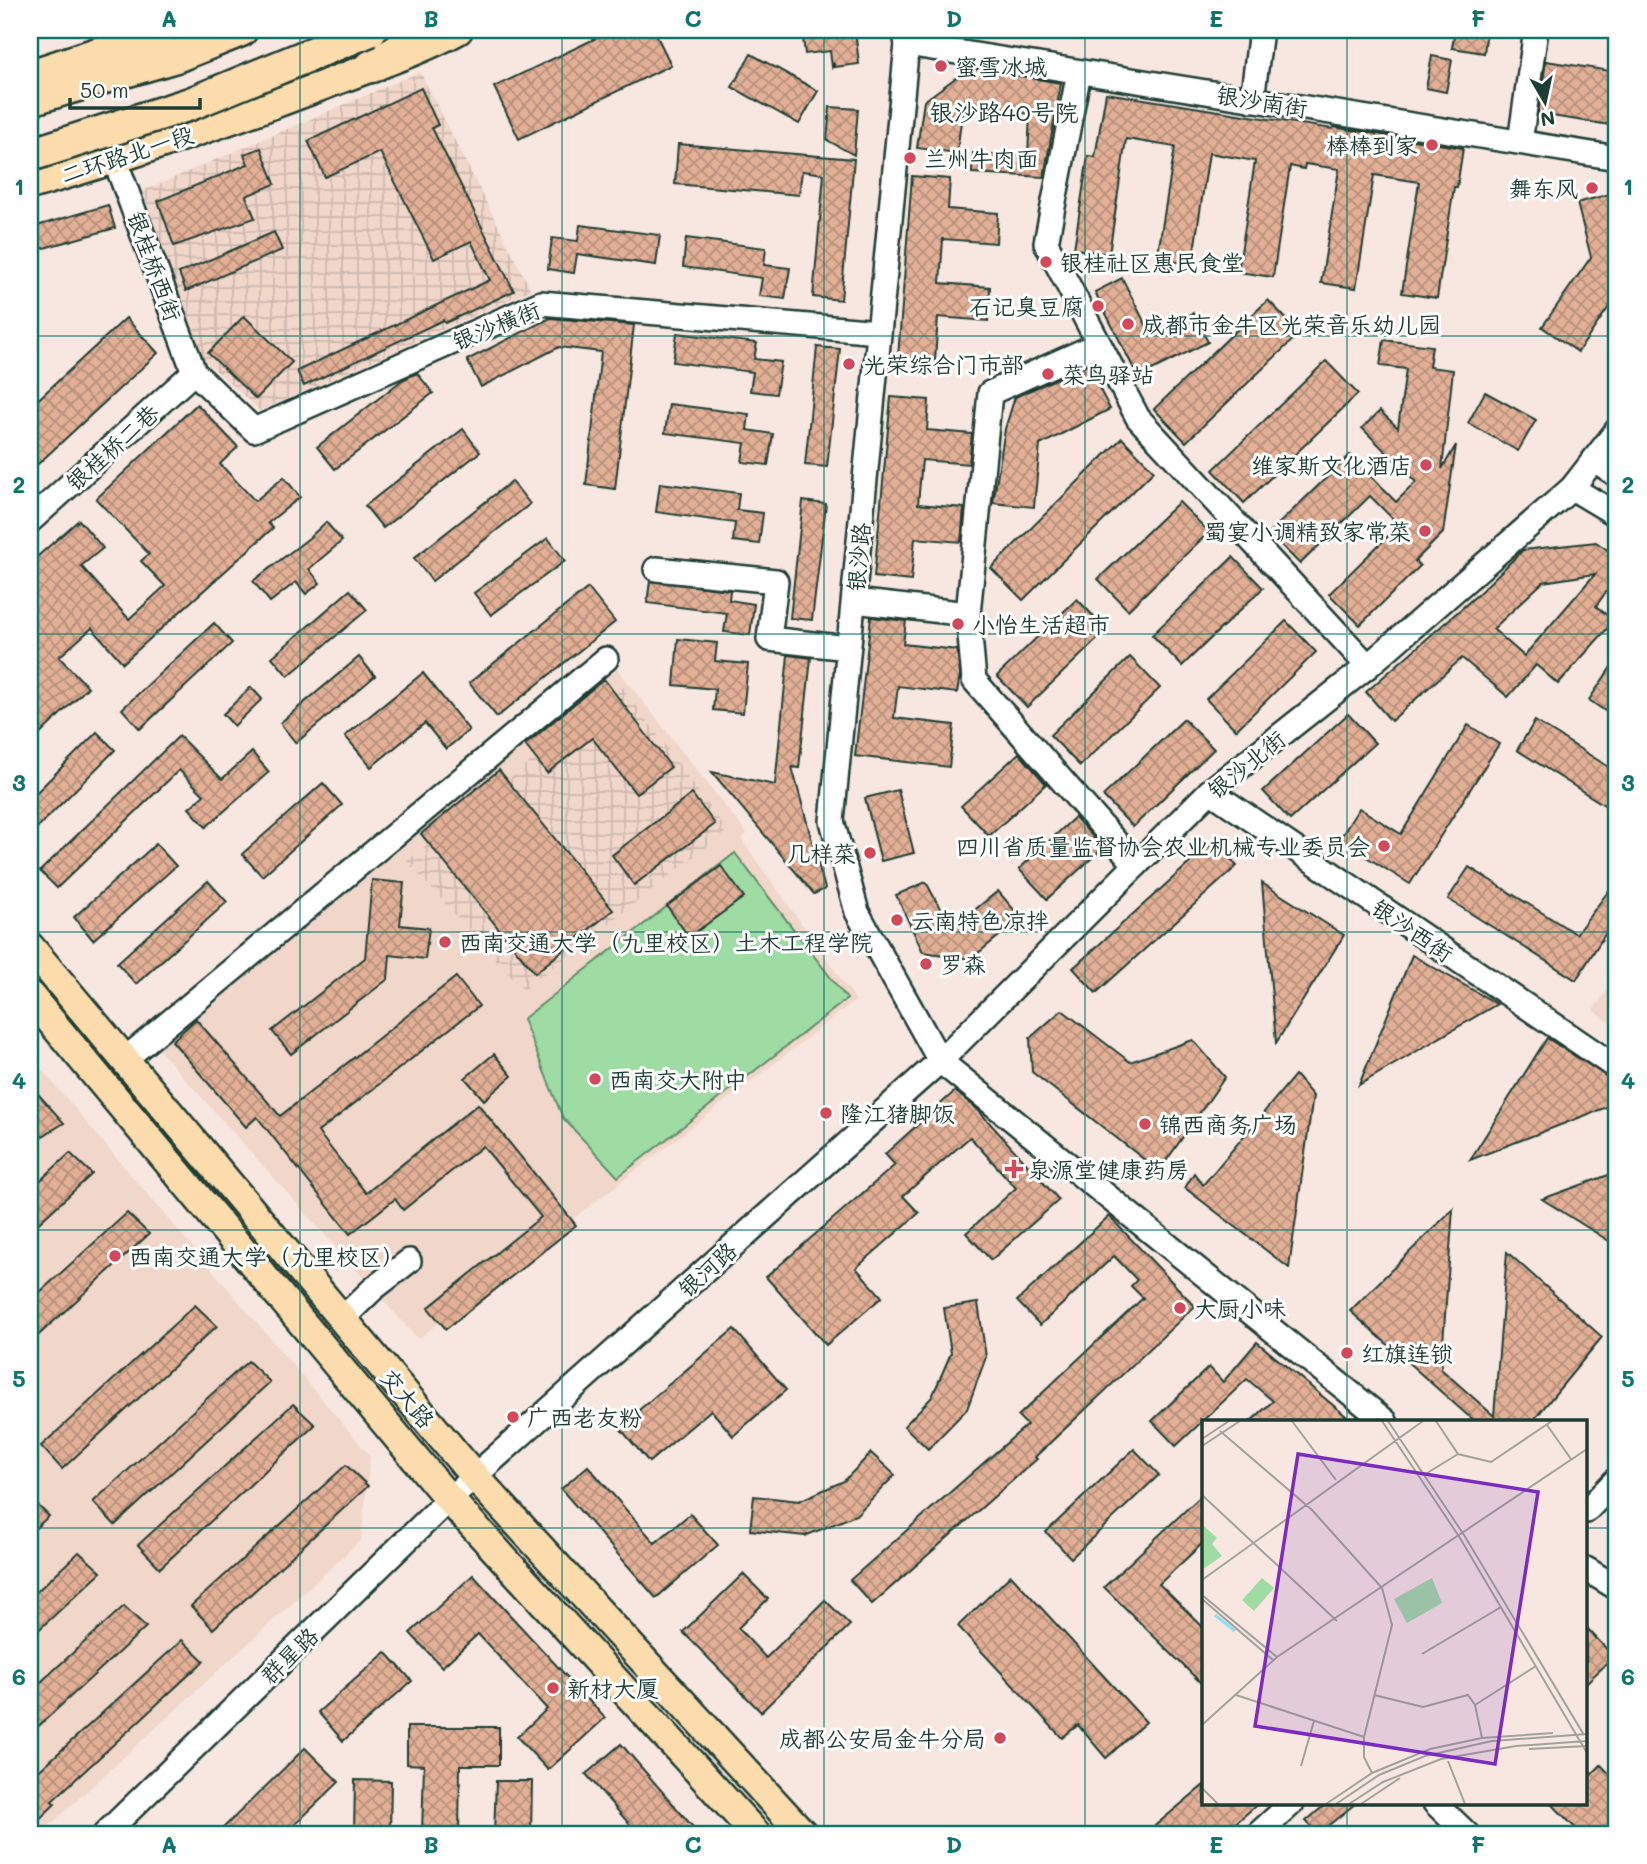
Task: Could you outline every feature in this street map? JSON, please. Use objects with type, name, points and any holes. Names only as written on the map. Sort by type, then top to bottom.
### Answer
[{"type":"highway","points":[[30,99],[176,56],[241,30]]},
{"type":"highway","points":[[30,155],[190,104],[370,30]]},
{"type":"highway","points":[[372,66],[431,30]]},
{"type":"main road","points":[[30,74],[164,30]]},
{"type":"main road","name":"二环路北一段","points":[[30,185],[116,160],[222,124],[458,30]]},
{"type":"main road","name":"交大路","points":[[30,947],[475,1478],[803,1834]]},
{"type":"main road","name":"交大路","points":[[30,996],[449,1499],[756,1834]]},
{"type":"street","points":[[1252,100],[1261,30]]},
{"type":"street","points":[[1520,142],[1536,30]]},
{"type":"street","name":"银沙南街","points":[[905,37],[1079,72],[1617,158]]},
{"type":"street","name":"银沙路","points":[[905,37],[832,821],[857,912],[940,1061]]},
{"type":"street","points":[[1079,72],[1046,243],[1138,418],[1368,667]]},
{"type":"street","name":"银桂桥西街","points":[[116,160],[194,372]]},
{"type":"street","name":"银沙横街","points":[[194,372],[254,430],[541,303],[879,332]]},
{"type":"street","points":[[1099,344],[990,393],[968,614],[974,680],[1136,865]]},
{"type":"street","name":"银桂桥二巷","points":[[30,522],[194,372]]},
{"type":"street","name":"银沙北街","points":[[940,1061],[1210,791],[1368,667],[1572,488],[1617,430]]},
{"type":"street","points":[[1594,460],[1617,475]]},
{"type":"street","points":[[1572,488],[1617,515]]},
{"type":"street","points":[[656,569],[776,581],[769,639],[848,648]]},
{"type":"street","points":[[854,601],[968,614]]},
{"type":"street","points":[[124,1060],[606,659]]},
{"type":"street","name":"银沙西街","points":[[1210,791],[1617,1068]]},
{"type":"street","points":[[940,1061],[1384,1420]]},
{"type":"street","name":"银河路","points":[[475,1478],[940,1061]]},
{"type":"street","points":[[342,1319],[373,1289],[409,1261]]},
{"type":"street","name":"群星路","points":[[105,1834],[449,1499],[475,1478]]},
{"type":"street","points":[[1588,1509],[1617,1479]]},
{"type":"street","points":[[1588,1570],[1617,1588]]},
{"type":"street","points":[[1258,1834],[1291,1804]]},
{"type":"street","points":[[1436,1804],[1467,1834]]},
{"type":"shaded area","points":[[420,72],[531,290],[260,411],[199,355],[143,191]]},
{"type":"shaded area","points":[[615,666],[747,834],[741,839],[856,1000],[418,1339],[155,1045]]},
{"type":"shaded area","points":[[623,687],[727,831],[523,990],[407,861]]},
{"type":"shaded area","points":[[1617,977],[1617,1028],[1593,1010]]},
{"type":"shaded area","name":"西南交通大学（九里校区）","points":[[30,1056],[370,1456],[361,1540],[40,1834],[30,1834]]},
{"type":"green space","points":[[735,853],[847,999],[618,1177],[563,1118],[523,1019]]},
{"type":"building","points":[[613,30],[654,30],[671,65],[519,139],[494,87]]},
{"type":"building","points":[[802,30],[855,30],[859,64],[834,67],[834,63],[832,67],[830,51],[805,54]]},
{"type":"building","points":[[1455,30],[1487,30],[1484,53],[1452,48]]},
{"type":"building","points":[[751,54],[818,91],[799,124],[732,87]]},
{"type":"building","points":[[1432,56],[1452,60],[1446,92],[1426,88]]},
{"type":"building","points":[[1546,61],[1617,72],[1617,126],[1538,114]]},
{"type":"building","points":[[969,68],[1061,83],[1044,177],[972,173],[973,153],[1028,156],[1030,114],[963,105],[957,153],[917,148],[924,101]]},
{"type":"building","points":[[421,88],[438,125],[432,128],[514,291],[445,323],[443,320],[304,386],[297,371],[490,280],[471,241],[434,259],[380,152],[325,177],[308,141]]},
{"type":"building","points":[[1106,93],[1463,148],[1457,187],[1454,187],[1437,298],[1402,293],[1419,182],[1374,175],[1356,288],[1321,283],[1339,169],[1305,164],[1304,169],[1290,166],[1273,277],[1238,272],[1255,161],[1209,153],[1192,264],[1157,259],[1175,147],[1126,139],[1109,254],[1074,249],[1088,156],[1095,157]]},
{"type":"building","points":[[830,107],[858,109],[854,155],[827,140]]},
{"type":"building","points":[[678,144],[854,159],[841,300],[813,297],[824,174],[802,171],[799,195],[675,184]]},
{"type":"building","points":[[261,148],[275,184],[246,196],[255,218],[174,246],[158,201],[248,164],[244,154]]},
{"type":"building","points":[[912,176],[950,179],[948,209],[998,213],[996,243],[943,239],[940,283],[990,287],[988,321],[938,317],[935,360],[898,357]]},
{"type":"building","points":[[1617,192],[1617,295],[1578,352],[1542,327],[1591,257],[1577,203]]},
{"type":"building","points":[[108,205],[115,228],[30,252],[30,228]]},
{"type":"building","points":[[580,225],[660,235],[656,265],[577,254],[574,273],[548,269],[552,238],[578,241]]},
{"type":"building","points":[[274,232],[282,250],[186,291],[179,273]]},
{"type":"building","points":[[686,238],[766,248],[764,265],[790,268],[785,299],[759,296],[762,278],[683,267]]},
{"type":"building","name":"成都市金牛区光荣音乐幼儿园","points":[[1122,278],[1151,335],[1193,313],[1208,342],[1138,377],[1095,292]]},
{"type":"building","points":[[1268,300],[1300,333],[1186,442],[1154,409]]},
{"type":"building","points":[[244,316],[292,362],[256,399],[208,353]]},
{"type":"building","points":[[126,318],[158,353],[38,464],[30,454],[30,407]]},
{"type":"building","points":[[550,318],[634,325],[615,489],[586,485],[601,352],[559,347],[481,387],[467,360]]},
{"type":"building","points":[[677,333],[757,343],[754,359],[781,362],[776,394],[750,391],[753,372],[673,362]]},
{"type":"building","points":[[1384,340],[1432,346],[1429,367],[1453,370],[1442,469],[1456,445],[1443,533],[1415,561],[1420,566],[1360,625],[1329,594],[1399,525],[1370,496],[1300,564],[1269,533],[1350,455],[1396,502],[1416,482],[1362,428],[1380,411],[1398,428],[1406,369],[1380,366]]},
{"type":"building","points":[[817,347],[840,349],[827,467],[805,465]]},
{"type":"building","points":[[1326,361],[1358,394],[1244,503],[1213,470]]},
{"type":"building","points":[[1087,365],[1110,409],[1040,445],[1034,507],[993,503],[1005,429],[1015,397]]},
{"type":"building","points":[[417,373],[433,393],[335,469],[317,447],[402,380]]},
{"type":"building","points":[[1485,392],[1536,420],[1518,451],[1468,423]]},
{"type":"building","points":[[891,397],[929,400],[927,430],[972,434],[969,464],[922,460],[918,504],[964,508],[961,542],[915,538],[911,581],[874,577]]},
{"type":"building","points":[[197,404],[238,447],[220,464],[255,501],[284,477],[300,497],[268,523],[273,528],[123,663],[92,628],[59,657],[88,687],[30,744],[30,563],[79,520],[103,548],[81,566],[129,619],[165,586],[141,561],[149,554],[96,499]]},
{"type":"building","points":[[669,404],[749,414],[747,430],[773,434],[768,465],[742,462],[745,443],[665,433]]},
{"type":"building","points":[[463,429],[480,452],[383,528],[365,506]]},
{"type":"building","points":[[1122,438],[1154,471],[1023,600],[991,568]]},
{"type":"building","points":[[512,481],[530,504],[432,581],[414,558]]},
{"type":"building","points":[[660,483],[739,493],[737,510],[763,513],[759,544],[733,541],[735,523],[656,512]]},
{"type":"building","points":[[803,501],[826,504],[812,620],[790,618]]},
{"type":"building","points":[[1179,502],[1209,532],[1128,610],[1098,579]]},
{"type":"building","points":[[326,522],[342,541],[309,569],[320,583],[306,594],[296,582],[270,602],[253,581]]},
{"type":"building","points":[[548,538],[565,561],[491,615],[474,593]]},
{"type":"building","points":[[1596,542],[1613,554],[1617,549],[1617,577],[1596,606],[1614,621],[1558,684],[1536,665],[1508,697],[1462,658],[1391,721],[1366,692],[1478,594],[1523,550]],"holes":[[[1595,574],[1524,656],[1493,629],[1543,582]]]},
{"type":"building","points":[[1233,557],[1263,588],[1182,666],[1152,635]]},
{"type":"building","points":[[650,581],[730,590],[729,600],[754,604],[750,635],[724,632],[727,613],[647,603]]},
{"type":"building","points":[[588,588],[615,622],[497,717],[469,683]]},
{"type":"building","points":[[350,590],[367,610],[288,676],[272,657]]},
{"type":"building","points":[[1077,599],[1107,630],[1027,707],[997,676]]},
{"type":"building","points":[[871,617],[906,621],[903,644],[957,650],[960,675],[957,693],[898,686],[894,718],[954,725],[949,767],[855,756]]},
{"type":"building","points":[[1286,621],[1316,652],[1236,730],[1206,699]]},
{"type":"building","points":[[214,623],[232,643],[140,729],[122,709]]},
{"type":"building","points":[[678,639],[717,643],[715,661],[748,664],[743,713],[713,710],[715,689],[674,685]]},
{"type":"building","points":[[788,655],[811,658],[799,768],[792,767],[825,889],[814,894],[712,772],[775,785]]},
{"type":"building","points":[[359,657],[375,676],[296,743],[280,723]]},
{"type":"building","points":[[1130,657],[1160,688],[1080,766],[1050,735]]},
{"type":"building","points":[[1617,658],[1617,719],[1589,700]]},
{"type":"building","points":[[423,673],[469,730],[446,749],[425,723],[371,767],[345,736]]},
{"type":"building","points":[[604,679],[671,767],[636,794],[592,738],[547,773],[525,745]]},
{"type":"building","points":[[251,687],[262,699],[234,726],[223,714]]},
{"type":"building","points":[[1348,714],[1375,743],[1290,820],[1263,791]]},
{"type":"building","points":[[1184,719],[1214,749],[1133,827],[1103,796]]},
{"type":"building","points":[[1535,721],[1617,772],[1617,813],[1517,750]]},
{"type":"building","points":[[1468,725],[1499,744],[1410,884],[1339,840],[1359,808],[1401,834]]},
{"type":"building","points":[[97,732],[115,750],[30,835],[30,799]]},
{"type":"building","points":[[179,736],[222,779],[252,752],[269,772],[206,827],[189,808],[204,795],[179,770],[57,888],[40,871]]},
{"type":"building","points":[[1019,753],[1046,784],[989,836],[961,806]]},
{"type":"building","points":[[499,770],[613,910],[535,973],[421,834]]},
{"type":"building","points":[[323,783],[342,805],[262,876],[242,854]]},
{"type":"building","points":[[898,790],[914,853],[881,861],[865,798]]},
{"type":"building","points":[[692,794],[715,824],[634,885],[612,855]]},
{"type":"building","points":[[1075,817],[1103,848],[1047,899],[1019,869]]},
{"type":"building","points":[[1214,841],[1237,866],[1096,993],[1073,968]]},
{"type":"building","points":[[156,844],[176,866],[93,940],[74,917]]},
{"type":"building","points":[[721,866],[744,897],[689,937],[667,906]]},
{"type":"building","points":[[1469,867],[1576,934],[1617,880],[1617,939],[1607,931],[1576,980],[1448,899]]},
{"type":"building","points":[[372,880],[404,883],[400,925],[429,928],[425,959],[390,955],[388,979],[291,1054],[272,1031],[365,958]]},
{"type":"building","points":[[208,881],[227,902],[136,984],[117,963]]},
{"type":"building","points":[[926,882],[951,929],[998,891],[1021,918],[971,959],[923,952],[896,895]]},
{"type":"building","points":[[1262,883],[1344,935],[1276,1043]]},
{"type":"building","points":[[1412,955],[1497,1004],[1359,1085]]},
{"type":"building","points":[[456,977],[479,1006],[318,1132],[366,1193],[478,1104],[576,1225],[446,1329],[428,1308],[541,1217],[483,1146],[403,1210],[395,1199],[350,1234],[257,1117],[246,1127],[172,1041],[196,1019],[280,1116]]},
{"type":"building","name":"锦西商务广场","points":[[1062,1010],[1130,1062],[1193,1040],[1225,1077],[1159,1171],[1032,1072],[1030,1038]]},
{"type":"building","points":[[1547,1038],[1617,1083],[1617,1103],[1470,1160]]},
{"type":"building","points":[[494,1054],[512,1076],[484,1100],[465,1078]]},
{"type":"building","points":[[1295,1075],[1313,1096],[1289,1268],[1185,1188],[1194,1173],[1203,1185]]},
{"type":"building","points":[[30,1085],[64,1123],[41,1137],[30,1129]]},
{"type":"building","points":[[955,1091],[978,1110],[1059,1200],[991,1260],[966,1233],[1016,1188],[970,1137],[903,1196],[919,1213],[856,1268],[882,1297],[826,1345],[766,1277],[895,1165],[885,1154]]},
{"type":"building","points":[[70,1153],[92,1174],[30,1231],[30,1190]]},
{"type":"building","points":[[1617,1172],[1617,1246],[1542,1199]]},
{"type":"building","points":[[1453,1209],[1441,1369],[1494,1416],[1507,1252],[1602,1337],[1534,1420],[1473,1420],[1350,1311]]},
{"type":"building","points":[[127,1213],[149,1234],[30,1343],[30,1301]]},
{"type":"building","points":[[1109,1216],[1195,1306],[1035,1457],[1037,1459],[872,1604],[850,1580],[1027,1425],[1018,1416],[1143,1298],[1131,1286],[1137,1280],[1114,1256],[1040,1325],[1017,1301]]},
{"type":"building","points":[[978,1303],[986,1357],[967,1409],[928,1449],[904,1426],[932,1397],[951,1353],[944,1308]]},
{"type":"building","points":[[195,1305],[217,1326],[62,1469],[41,1446]]},
{"type":"building","points":[[734,1329],[786,1390],[733,1436],[711,1410],[649,1462],[619,1427]]},
{"type":"building","points":[[1257,1342],[1351,1420],[1252,1420],[1273,1401],[1247,1379],[1176,1446],[1152,1421],[1209,1367],[1223,1382]]},
{"type":"building","points":[[248,1361],[270,1382],[115,1525],[93,1502]]},
{"type":"building","points":[[293,1404],[315,1425],[160,1568],[138,1545]]},
{"type":"building","points":[[1134,1449],[1159,1475],[1071,1558],[1046,1532]]},
{"type":"building","points":[[871,1453],[895,1475],[856,1515],[805,1536],[750,1530],[754,1496],[799,1501],[844,1481]]},
{"type":"building","points":[[346,1465],[368,1486],[213,1629],[191,1606]]},
{"type":"building","points":[[588,1466],[655,1543],[690,1514],[718,1545],[656,1598],[561,1489]]},
{"type":"building","points":[[1202,1495],[1202,1544],[1159,1584],[1202,1626],[1202,1684],[1104,1587]]},
{"type":"building","points":[[30,1498],[49,1516],[30,1533]]},
{"type":"building","points":[[79,1552],[101,1572],[30,1638],[30,1598]]},
{"type":"building","points":[[743,1574],[768,1599],[738,1628],[766,1658],[825,1600],[850,1625],[761,1712],[683,1632]]},
{"type":"building","name":"新材大厦","points":[[473,1575],[605,1718],[548,1770],[517,1737],[547,1709],[478,1634],[442,1667],[410,1633]]},
{"type":"building","points":[[1011,1575],[1146,1722],[1106,1758],[1078,1725],[1062,1738],[958,1626]]},
{"type":"building","points":[[124,1606],[146,1627],[30,1734],[30,1692]]},
{"type":"building","points":[[1588,1629],[1614,1657],[1588,1681]]},
{"type":"building","points":[[182,1640],[204,1661],[52,1801],[55,1804],[30,1828],[30,1779]]},
{"type":"building","points":[[386,1652],[412,1681],[343,1741],[318,1712]]},
{"type":"building","points":[[407,1727],[499,1727],[499,1765],[460,1765],[459,1834],[422,1834],[424,1765],[407,1764]]},
{"type":"building","points":[[621,1744],[699,1834],[638,1834],[586,1774]]},
{"type":"building","points":[[305,1748],[339,1782],[285,1834],[217,1834]]},
{"type":"building","points":[[1601,1765],[1617,1782],[1617,1834],[1581,1834],[1552,1804],[1588,1804],[1588,1778]]},
{"type":"building","points":[[355,1780],[391,1781],[390,1834],[354,1834]]},
{"type":"building","points":[[496,1781],[532,1781],[531,1834],[494,1834]]},
{"type":"building","points":[[1202,1787],[1202,1804],[1258,1804],[1223,1834],[1145,1834]]},
{"type":"building","points":[[1326,1804],[1355,1804],[1318,1834],[1306,1821]]},
{"type":"place","name":"蜜雪冰城","points":[[941,66]]},
{"type":"place","name":"棒棒到家","points":[[1432,145]]},
{"type":"place","name":"兰州牛肉面","points":[[910,158]]},
{"type":"place","name":"舞东风","points":[[1592,188]]},
{"type":"place","name":"银桂社区惠民食堂","points":[[1046,262]]},
{"type":"place","name":"石记臭豆腐","points":[[1098,306]]},
{"type":"place","name":"成都市金牛区光荣音乐幼儿园","points":[[1128,324]]},
{"type":"place","name":"光荣综合门市部","points":[[849,364]]},
{"type":"place","name":"菜鸟驿站","points":[[1048,374]]},
{"type":"place","name":"维家斯文化酒店","points":[[1426,465]]},
{"type":"place","name":"蜀宴小调精致家常菜","points":[[1425,531]]},
{"type":"place","name":"小怡生活超市","points":[[958,624]]},
{"type":"place","name":"四川省质量监督协会农业机械专业委员会","points":[[1384,846]]},
{"type":"place","name":"几样菜","points":[[870,853]]},
{"type":"place","name":"云南特色凉拌","points":[[897,920]]},
{"type":"place","name":"西南交通大学（九里校区）土木工程学院","points":[[445,942]]},
{"type":"place","name":"罗森","points":[[926,964]]},
{"type":"place","name":"西南交大附中","points":[[595,1079]]},
{"type":"place","name":"隆江猪脚饭","points":[[826,1113]]},
{"type":"place","name":"锦西商务广场","points":[[1145,1124]]},
{"type":"place","name":"泉源堂健康药房","points":[[1014,1169]]},
{"type":"place","name":"西南交通大学（九里校区）","points":[[115,1256]]},
{"type":"place","name":"大厨小味","points":[[1180,1308]]},
{"type":"place","name":"红旗连锁","points":[[1347,1353]]},
{"type":"place","name":"广西老友粉","points":[[513,1417]]},
{"type":"place","name":"新材大厦","points":[[553,1688]]},
{"type":"place","name":"成都公安局金牛分局","points":[[1000,1738]]},
{"type":"district","name":"银沙路40号院","points":[[1004,111]]}]
